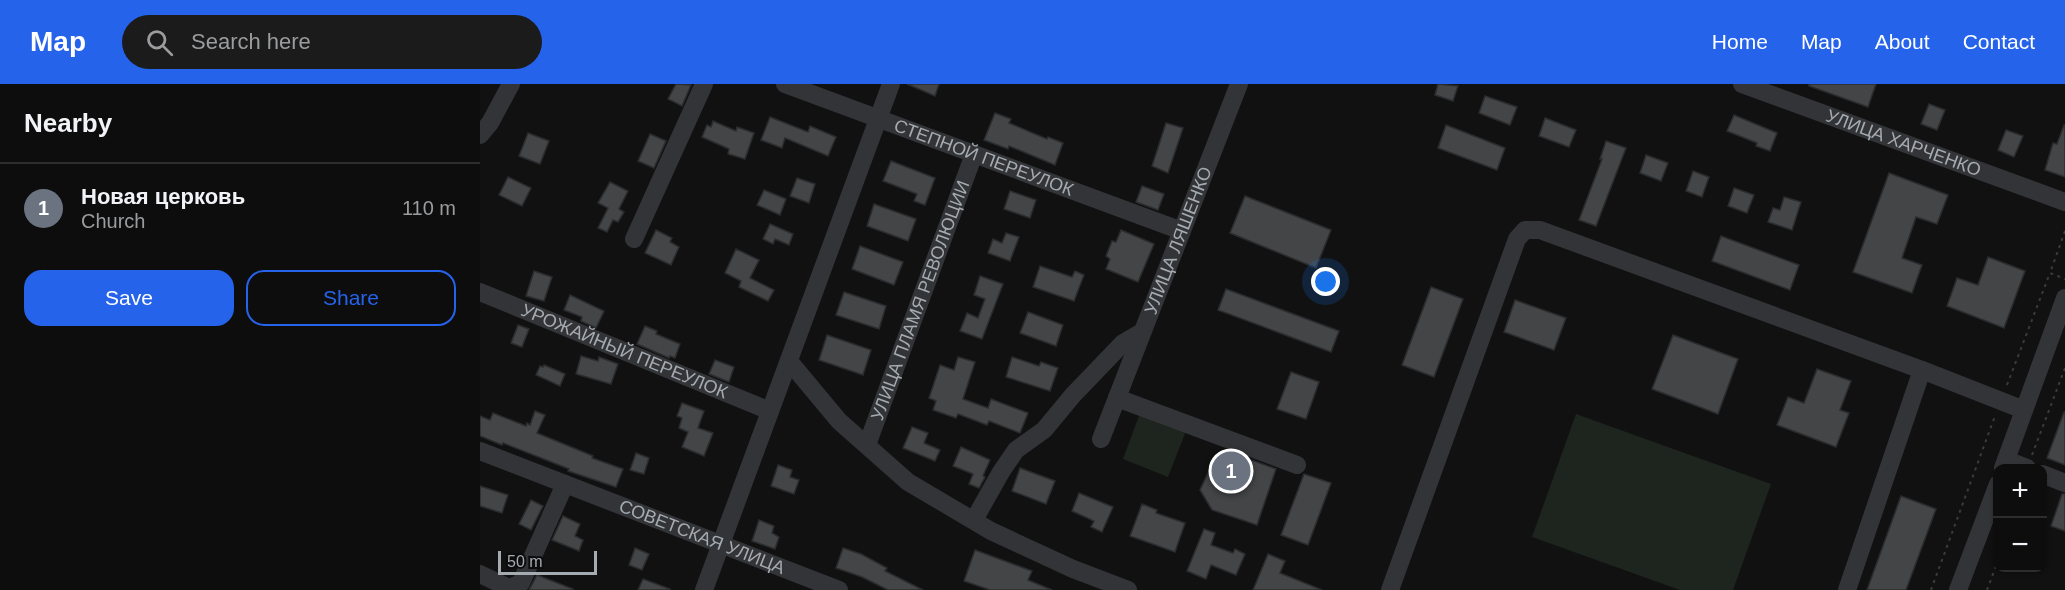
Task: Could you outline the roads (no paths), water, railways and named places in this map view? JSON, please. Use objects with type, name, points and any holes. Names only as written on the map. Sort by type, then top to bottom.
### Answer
[{"type":"street","points":[[480,135],[490,123],[511,84]]},
{"type":"street","points":[[634,239],[704,84]]},
{"type":"street","name":"СТЕПНОЙ ПЕРЕУЛОК","points":[[785,84],[1182,231]]},
{"type":"street","points":[[704,590],[891,84]]},
{"type":"street","name":"УЛИЦА ЛЯШЕНКО","points":[[1101,439],[1239,84]]},
{"type":"street","name":"УЛИЦА ХАРЧЕНКО","points":[[1742,84],[2065,202]]},
{"type":"street","name":"УЛИЦА ПЛАМЯ РЕВОЛЮЦИИ","points":[[867,446],[974,154]]},
{"type":"street","points":[[1390,590],[1517,239],[1525,230],[1540,230],[1922,370],[2024,410]]},
{"type":"street","name":"УРОЖАЙНЫЙ ПЕРЕУЛОК","points":[[480,292],[770,411]]},
{"type":"street","points":[[2005,464],[2065,298]]},
{"type":"street","points":[[1128,590],[1073,569],[974,520],[1016,450],[1044,430],[1073,394],[1123,343],[1142,332]]},
{"type":"street","name":"УЛИЦА ПЛАМЯ РЕВОЛЮЦИИ","points":[[789,361],[839,421],[908,482],[974,520]]},
{"type":"street","points":[[1847,590],[1922,370]]},
{"type":"street","points":[[1117,398],[1297,465]]},
{"type":"street","name":"СОВЕТСКАЯ УЛИЦА","points":[[480,451],[839,590]]},
{"type":"street","points":[[2047,476],[2065,483]]},
{"type":"street","points":[[480,574],[509,588],[521,583],[565,484]]},
{"type":"street","points":[[1958,590],[1993,497]]},
{"type":"place","name":"Новая церковь","points":[[1231,471]]}]
